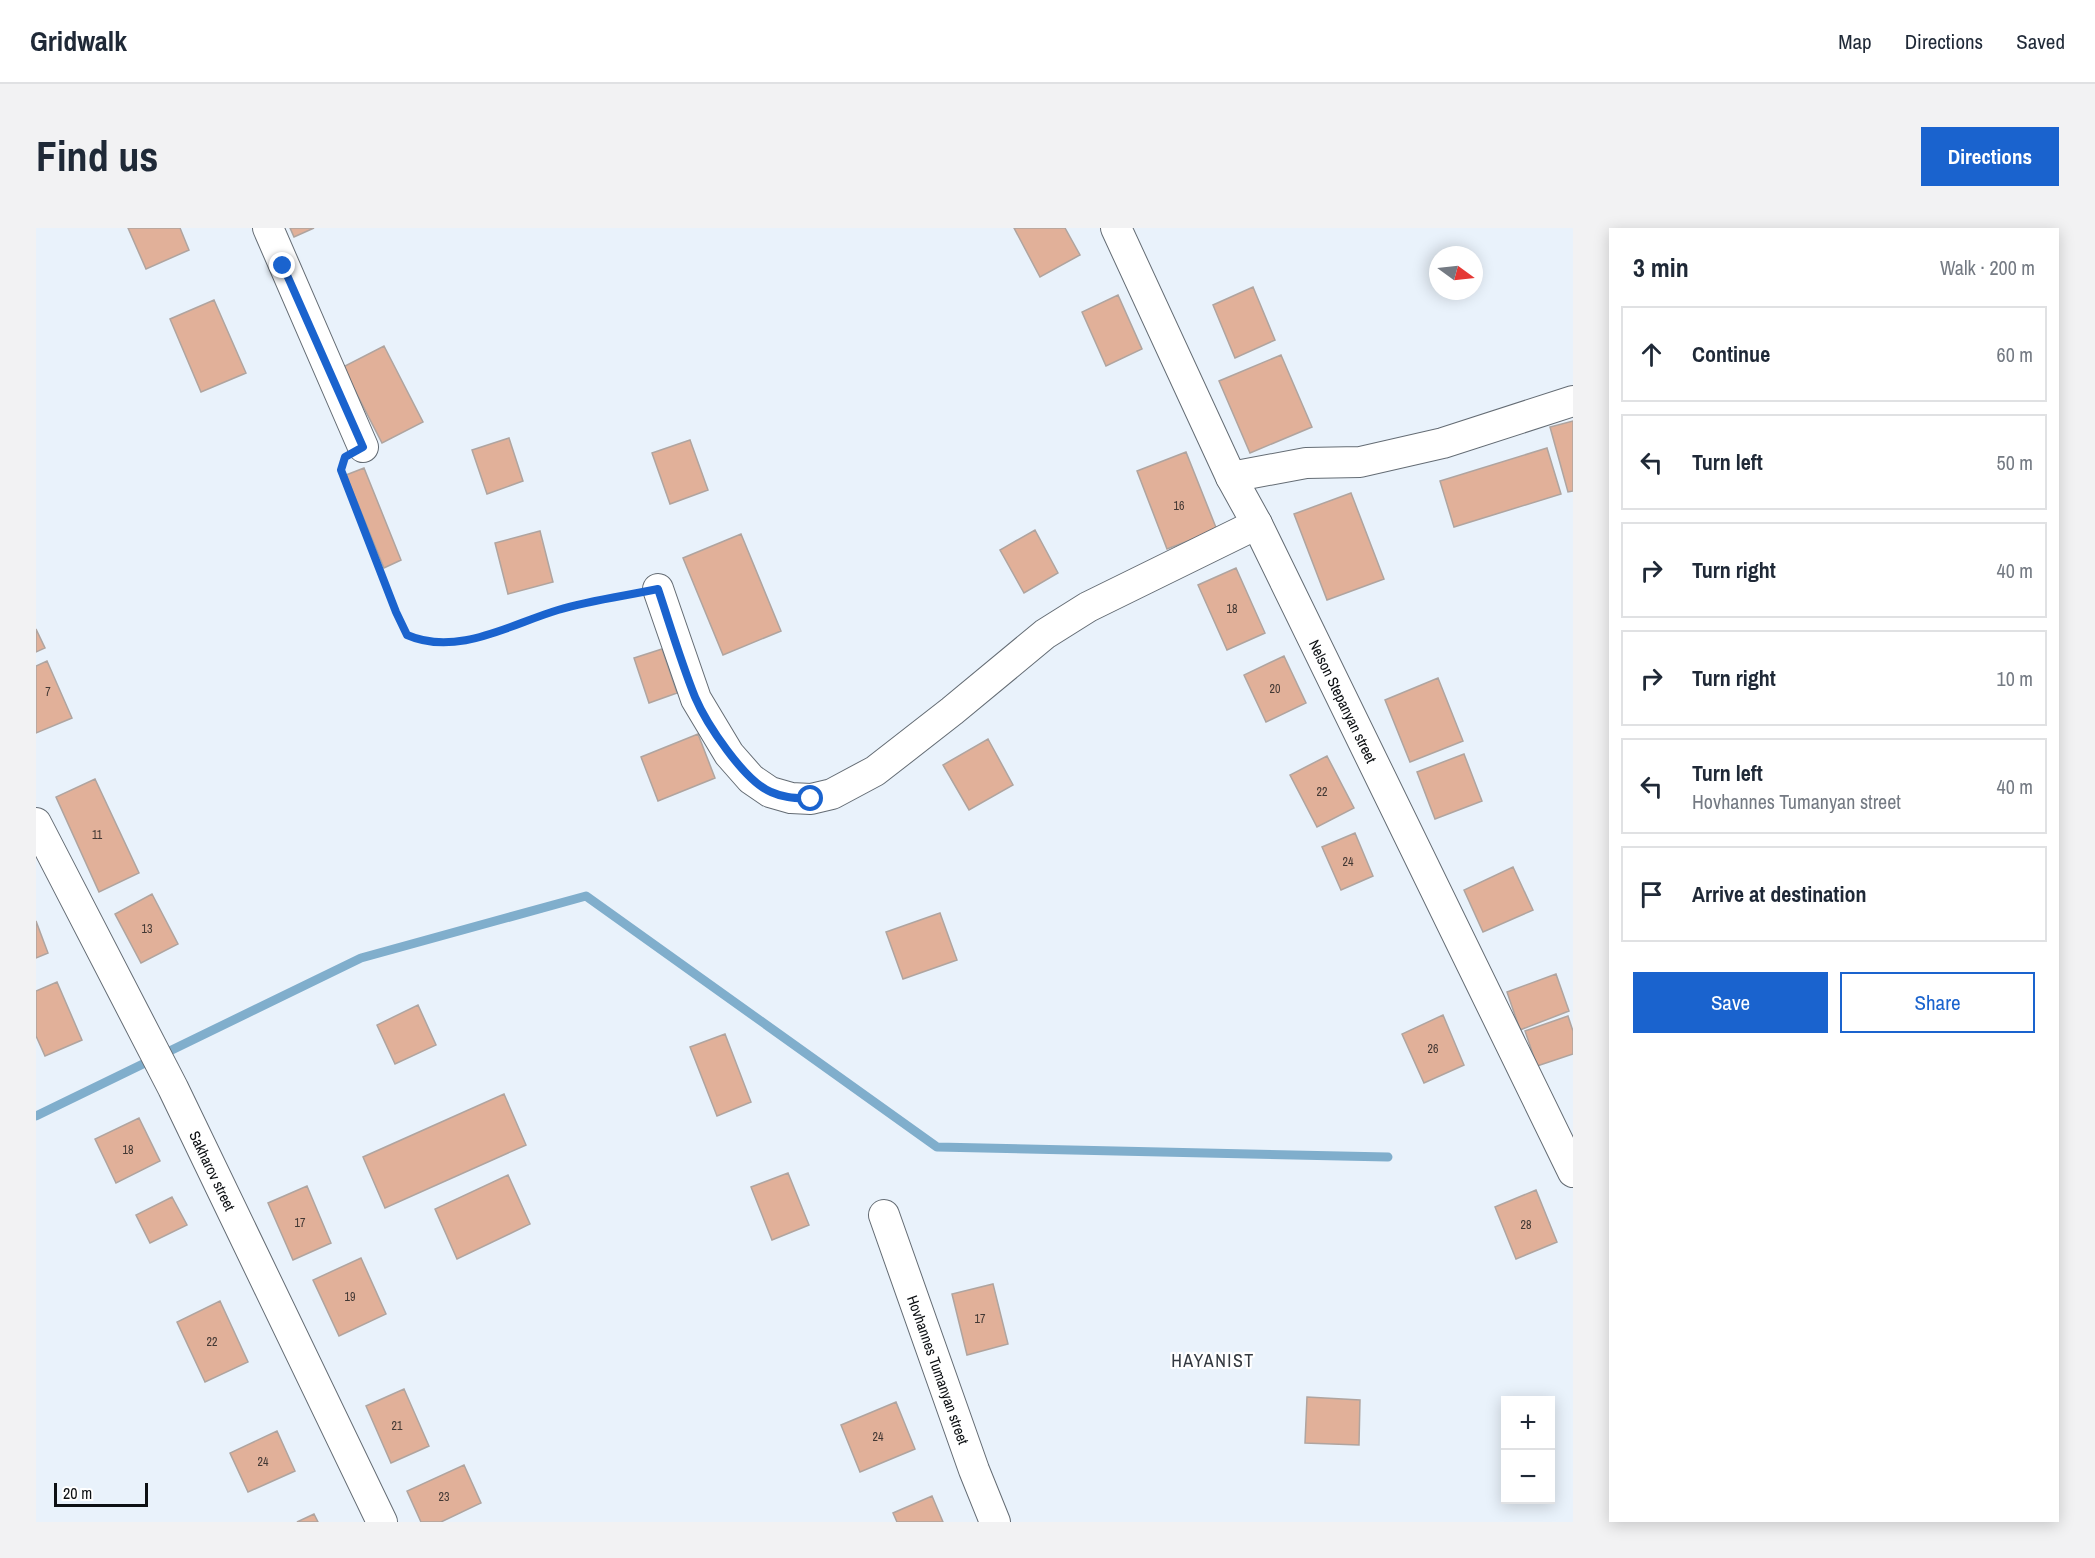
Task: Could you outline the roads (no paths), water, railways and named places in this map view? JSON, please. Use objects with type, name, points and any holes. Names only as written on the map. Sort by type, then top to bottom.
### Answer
[{"type":"street","points":[[268,228],[363,447]]},
{"type":"street","name":"Nelson Stepanyan street","points":[[1116,228],[1231,477],[1257,524],[1573,1173]]},
{"type":"street","points":[[1231,477],[1306,463],[1360,462],[1443,442],[1573,400]]},
{"type":"street","points":[[658,589],[696,699],[729,754],[751,779],[770,792],[791,798],[811,799],[832,794],[875,771],[952,711],[1044,634],[1079,613],[1257,524]]},
{"type":"street","name":"Sakharov street","points":[[36,823],[165,1071],[382,1522]]},
{"type":"street","name":"Hovhannes Tumanyan street","points":[[884,1215],[974,1470],[995,1522]]},
{"type":"waterway","points":[[36,1116],[361,958],[586,896],[937,1147],[1388,1157]]},
{"type":"district","name":"HAYANIST","points":[[1213,1360]]}]
